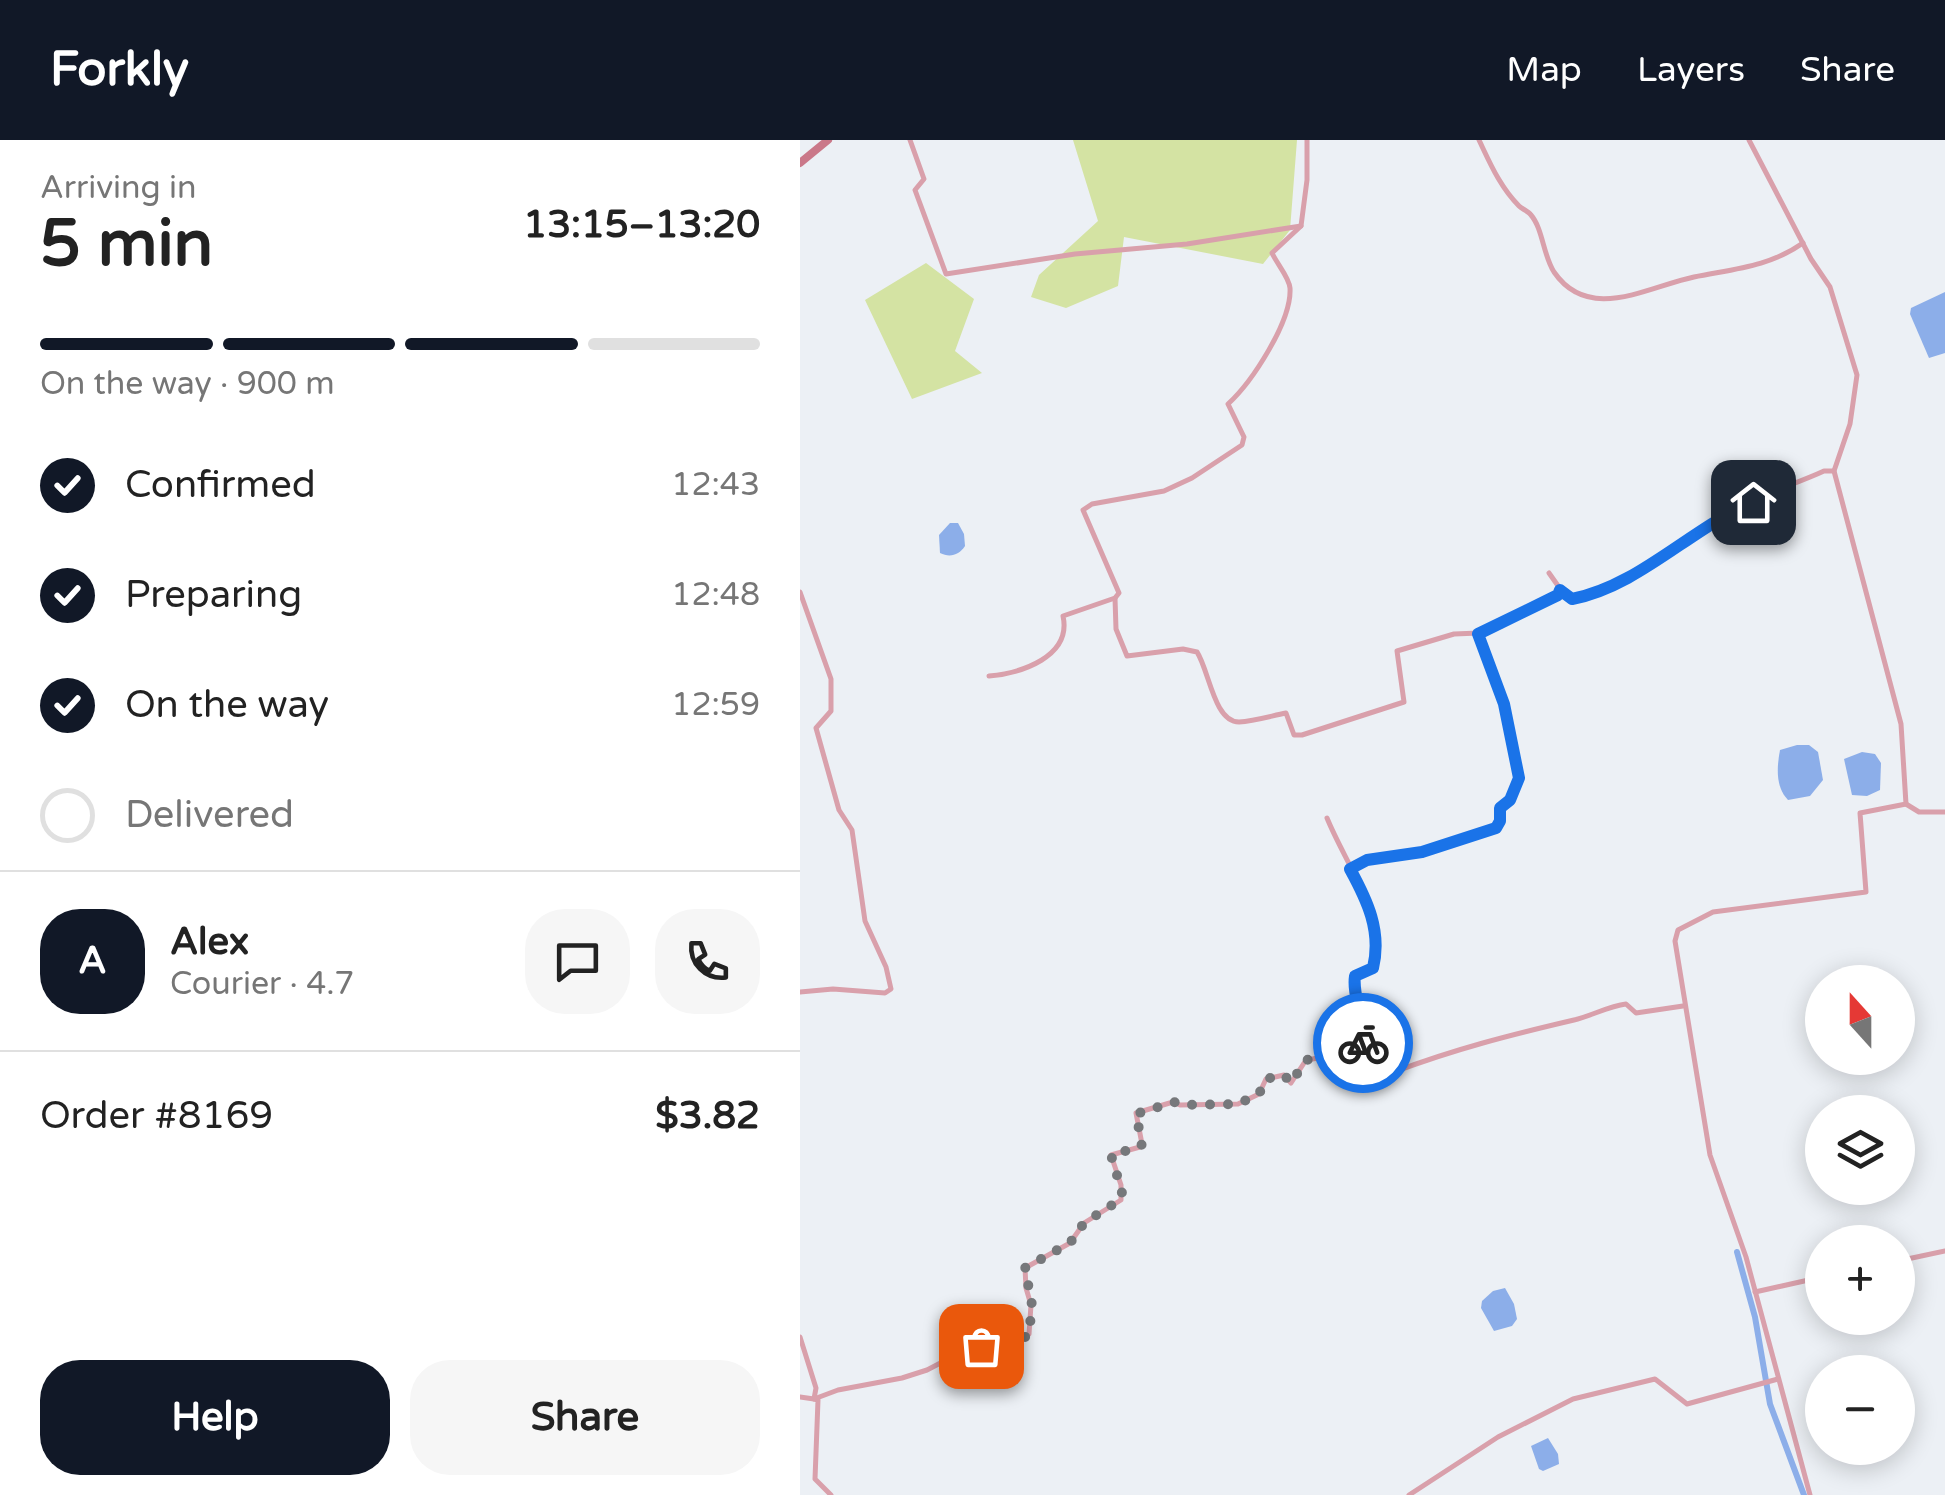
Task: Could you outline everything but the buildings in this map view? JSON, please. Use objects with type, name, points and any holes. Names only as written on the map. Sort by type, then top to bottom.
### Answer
[{"type":"main road","points":[[800,164],[828,140]]},
{"type":"street","points":[[910,140],[924,179],[914,190],[946,274],[1302,226]]},
{"type":"street","points":[[1307,140],[1302,226],[1272,253],[1290,283],[1289,302],[1258,372],[1228,404],[1244,437],[1242,445],[1192,478],[1164,491],[1092,504],[1082,510],[1118,593],[1116,630],[1127,656],[1182,648],[1197,652],[1208,670],[1216,704],[1227,719],[1236,722],[1286,712],[1294,735],[1404,702],[1397,650],[1454,634],[1478,634],[1558,595],[1560,590]]},
{"type":"street","points":[[1479,140],[1496,177],[1532,216],[1554,274],[1578,296],[1599,298],[1648,292],[1680,280],[1768,263],[1803,243]]},
{"type":"street","points":[[1749,140],[1830,287],[1857,375],[1850,424],[1834,471],[1901,724],[1906,804]]},
{"type":"street","points":[[1548,573],[1572,599],[1587,596],[1636,571],[1738,508],[1824,471],[1834,471]]},
{"type":"street","points":[[800,592],[831,679],[830,711],[816,728],[838,810],[852,830],[866,921],[886,966],[890,989],[886,994],[800,992]]},
{"type":"street","points":[[989,676],[1036,664],[1060,642],[1066,629],[1064,616],[1115,598]]},
{"type":"street","points":[[1350,869],[1367,860],[1422,852],[1496,828],[1500,821],[1500,808],[1510,800],[1519,778],[1504,704],[1478,634]]},
{"type":"street","points":[[1810,1495],[1775,1379],[1755,1292],[1710,1155],[1675,941],[1678,930],[1713,912],[1866,892],[1860,813],[1906,804],[1918,812],[1945,812]]},
{"type":"street","points":[[1327,818],[1369,905],[1376,948],[1373,968],[1355,976],[1353,989],[1363,1015],[1362,1044],[1379,1064],[1394,1072],[1496,1036],[1599,1014],[1618,1005],[1626,1004],[1636,1013],[1684,1006]]},
{"type":"street","points":[[814,1399],[927,1370],[976,1345],[995,1357],[1006,1353],[1029,1334],[1032,1325],[1025,1268],[1070,1243],[1084,1223],[1120,1200],[1122,1192],[1111,1155],[1142,1144],[1136,1114],[1174,1102],[1238,1104],[1259,1094],[1266,1079],[1284,1075],[1291,1083],[1306,1060],[1337,1055],[1362,1044]]},
{"type":"street","points":[[1915,1257],[1945,1251]]},
{"type":"street","points":[[1755,1292],[1805,1282]]},
{"type":"street","points":[[800,1338],[816,1388],[814,1399]]},
{"type":"street","points":[[1409,1495],[1498,1437],[1573,1399],[1655,1379],[1687,1404],[1775,1379]]},
{"type":"street","points":[[800,1396],[818,1400],[814,1479],[832,1495]]},
{"type":"green space","points":[[1073,140],[1297,140],[1290,230],[1263,264],[1124,237],[1118,286],[1066,308],[1031,297],[1039,275],[1098,221]]},
{"type":"green space","points":[[926,263],[974,299],[955,351],[982,373],[912,399],[865,300]]},
{"type":"water","points":[[1945,292],[1945,353],[1929,358],[1911,308]]},
{"type":"water","points":[[950,523],[958,523],[965,546],[947,555],[940,553],[939,535]]},
{"type":"water","points":[[1809,745],[1818,752],[1823,780],[1810,796],[1788,800],[1779,783],[1779,756],[1780,750]]},
{"type":"water","points":[[1862,752],[1875,754],[1881,763],[1880,790],[1867,796],[1852,795],[1844,759]]},
{"type":"water","points":[[1505,1288],[1517,1319],[1512,1326],[1494,1331],[1481,1308],[1482,1301],[1493,1291]]},
{"type":"water","points":[[1548,1438],[1559,1464],[1543,1471],[1531,1446]]},
{"type":"waterway","points":[[1737,1252],[1755,1317],[1770,1404],[1804,1495]]},
{"type":"way so far","points":[[981,1346],[998,1357],[1029,1334],[1032,1305],[1025,1268],[1070,1243],[1084,1223],[1120,1200],[1122,1192],[1111,1155],[1142,1144],[1136,1114],[1174,1102],[1238,1104],[1259,1094],[1266,1079],[1284,1075],[1291,1083],[1306,1060],[1337,1055],[1363,1043]]},
{"type":"route","points":[[1363,1043],[1363,1015],[1353,989],[1355,976],[1373,968],[1374,920],[1350,869],[1367,860],[1422,852],[1496,828],[1500,808],[1517,789],[1519,778],[1504,704],[1478,634],[1558,595],[1560,590],[1572,599],[1621,580],[1753,502]]}]
